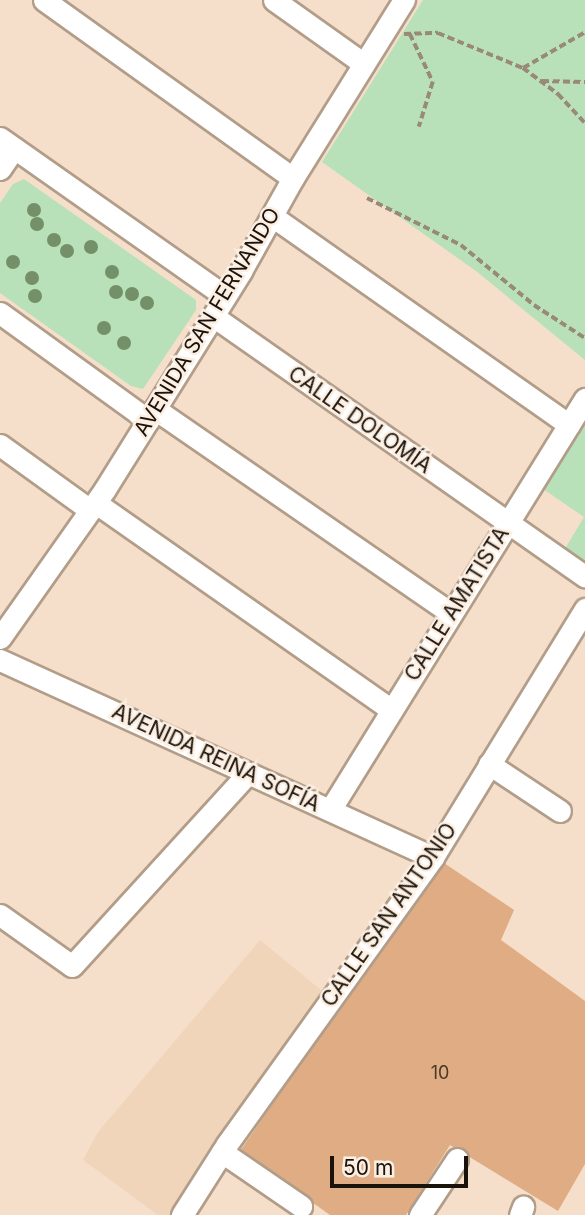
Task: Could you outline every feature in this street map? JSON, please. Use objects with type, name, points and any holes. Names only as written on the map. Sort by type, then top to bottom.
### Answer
[{"type":"street","points":[[44,0],[293,178]]},
{"type":"street","points":[[274,0],[364,64]]},
{"type":"street","name":"AVENIDA SAN FERNANDO","points":[[0,638],[93,506],[213,316],[293,178],[404,0]]},
{"type":"street","points":[[0,169],[7,143],[225,296]]},
{"type":"street","points":[[272,216],[569,425]]},
{"type":"street","points":[[0,313],[451,613]]},
{"type":"street","name":"CALLE DOLOMÍA","points":[[213,316],[585,576]]},
{"type":"street","name":"CALLE AMATISTA","points":[[330,810],[390,709],[585,399]]},
{"type":"street","points":[[1,448],[93,506],[390,709]]},
{"type":"street","name":"CALLE SAN ANTONIO","points":[[190,1212],[222,1152],[433,857],[585,609]]},
{"type":"street","name":"AVENIDA REINA SOFÍA","points":[[0,660],[433,857]]},
{"type":"street","points":[[489,764],[560,811]]},
{"type":"street","points":[[0,915],[72,967],[248,773]]},
{"type":"street","points":[[222,1152],[301,1206]]},
{"type":"street","points":[[421,1215],[457,1159]]},
{"type":"path","points":[[523,68],[585,32]]},
{"type":"path","points":[[411,33],[432,82],[419,127]]},
{"type":"path","points":[[383,34],[438,33],[523,68],[558,94],[585,123]]},
{"type":"path","points":[[540,81],[585,82]]},
{"type":"path","points":[[367,198],[461,245],[534,305],[585,338]]},
{"type":"shaded area","points":[[260,940],[331,998],[183,1215],[158,1215],[83,1160],[98,1132]]},
{"type":"green space","points":[[423,0],[585,0],[585,360],[476,271],[322,162]]},
{"type":"green space","points":[[24,179],[196,300],[196,310],[143,389],[131,386],[0,293],[0,203],[13,184]]},
{"type":"green space","points":[[585,399],[585,576],[559,559],[584,517],[533,482]]},
{"type":"building","points":[[441,861],[514,910],[501,940],[585,1001],[585,1164],[558,1211],[450,1145],[406,1215],[330,1215],[240,1151]]}]
